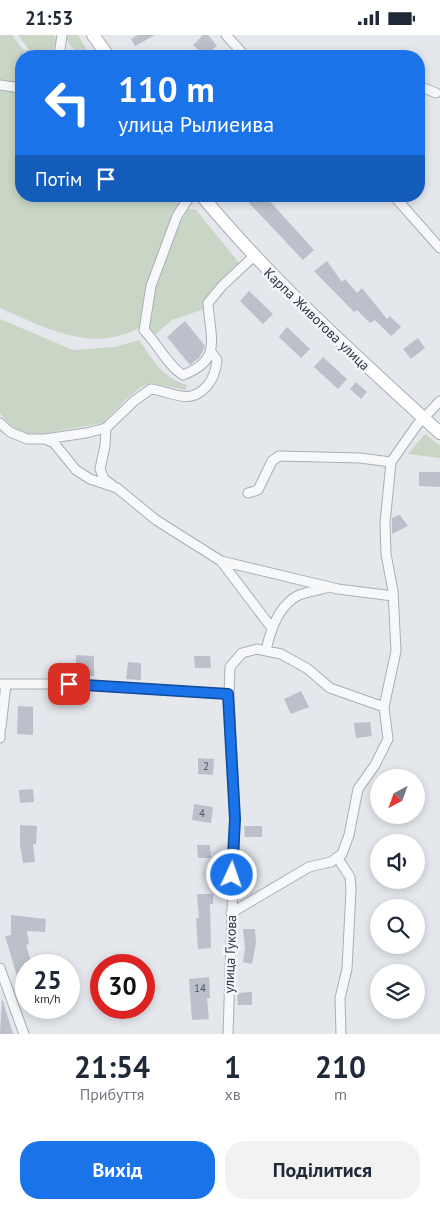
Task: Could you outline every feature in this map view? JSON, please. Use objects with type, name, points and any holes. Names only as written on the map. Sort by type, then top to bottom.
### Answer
[{"type":"main road","points":[[93,35],[104,50]]},
{"type":"main road","name":"Карпа Животова улица","points":[[207,202],[253,257],[293,298],[440,433]]},
{"type":"street","points":[[226,35],[240,50]]},
{"type":"street","points":[[60,50],[61,36]]},
{"type":"street","points":[[0,85],[15,87]]},
{"type":"street","points":[[425,88],[439,94]]},
{"type":"street","points":[[186,202],[177,216],[151,286],[144,330],[166,355],[174,370],[183,375],[198,370],[210,357],[213,342],[208,303],[222,286],[253,257]]},
{"type":"street","points":[[399,202],[440,248]]},
{"type":"street","points":[[0,423],[10,432],[27,439],[45,439],[86,433],[106,427],[134,401],[152,389],[190,397],[201,393],[216,371],[217,361],[211,352]]},
{"type":"street","points":[[231,913],[309,867],[331,862],[342,854],[349,835],[358,789],[375,765],[388,739],[384,707],[396,651],[393,596],[386,554],[385,523],[391,462],[424,418],[440,401]]},
{"type":"street","points":[[106,427],[106,446],[100,469],[104,479],[156,520],[221,561],[328,587],[393,596]]},
{"type":"street","points":[[45,439],[54,443],[76,470],[90,479],[117,488]]},
{"type":"street","points":[[248,493],[258,490],[269,466],[279,457],[360,458],[391,462]]},
{"type":"street","points":[[221,561],[271,627]]},
{"type":"street","points":[[328,587],[298,596],[284,608],[271,627],[266,651],[280,654],[308,669],[330,688],[341,694],[384,707]]},
{"type":"street","name":"улица Гукова","points":[[228,1034],[235,819],[228,694],[230,667],[242,653],[257,649],[266,651]]},
{"type":"street","points":[[0,738],[3,684],[69,684],[228,694]]},
{"type":"street","points":[[337,857],[350,877],[351,889],[347,969],[340,998],[341,1034]]},
{"type":"street","points":[[0,968],[24,1034]]},
{"type":"green space","points":[[0,35],[12,35],[23,50],[15,50],[15,86],[0,83]]},
{"type":"green space","points":[[18,35],[54,35],[57,41],[52,50],[29,50]]},
{"type":"green space","points":[[66,35],[78,35],[86,49],[76,50],[68,42]]},
{"type":"green space","points":[[0,89],[15,93],[15,202],[180,202],[173,216],[141,327],[123,335],[87,338],[52,330],[0,308]]},
{"type":"green space","points":[[188,209],[196,210],[240,264],[204,309],[172,320],[156,334],[149,330],[154,287],[176,230]]},
{"type":"green space","points":[[0,319],[73,350],[115,347],[139,340],[165,373],[187,385],[185,390],[152,383],[141,387],[125,400],[103,423],[29,436],[13,427],[0,414]]},
{"type":"green space","points":[[425,434],[440,446],[440,458],[408,454]]},
{"type":"building","points":[[138,35],[155,35],[135,46],[131,39]]},
{"type":"building","points":[[203,35],[208,35],[217,46],[212,50],[198,50],[193,45]]},
{"type":"building","points":[[270,202],[314,250],[303,260],[249,203]]},
{"type":"building","points":[[327,261],[342,282],[345,279],[357,293],[362,288],[387,319],[390,316],[401,327],[391,336],[375,320],[370,323],[357,310],[354,312],[314,271]]},
{"type":"building","points":[[249,291],[273,314],[263,324],[240,301]]},
{"type":"building","points":[[185,321],[205,346],[200,357],[190,365],[167,337]]},
{"type":"building","points":[[287,327],[310,349],[301,358],[279,337]]},
{"type":"building","points":[[418,338],[425,348],[411,359],[403,349]]},
{"type":"building","points":[[323,357],[347,379],[338,389],[314,367]]},
{"type":"building","points":[[356,382],[367,392],[361,399],[350,389]]},
{"type":"building","points":[[419,472],[440,472],[440,487],[419,486]]},
{"type":"building","points":[[400,515],[408,526],[392,534],[392,518]]},
{"type":"building","points":[[76,655],[94,656],[94,676],[76,675]]},
{"type":"building","points":[[194,656],[210,656],[211,668],[195,668]]},
{"type":"building","points":[[128,662],[141,663],[141,680],[126,679]]},
{"type":"building","points":[[301,691],[309,707],[291,714],[284,699]]},
{"type":"building","points":[[18,706],[33,707],[33,735],[17,734]]},
{"type":"building","points":[[370,722],[372,736],[356,738],[354,723]]},
{"type":"building","points":[[198,758],[214,759],[213,775],[198,774]]},
{"type":"building","points":[[33,789],[34,802],[20,803],[19,790]]},
{"type":"building","points":[[194,804],[213,807],[211,823],[192,820]]},
{"type":"building","points":[[20,825],[37,826],[36,844],[33,844],[35,862],[23,863],[20,845]]},
{"type":"building","points":[[244,826],[262,826],[262,837],[245,837]]},
{"type":"building","points":[[197,845],[210,845],[211,858],[198,858]]},
{"type":"building","points":[[197,894],[213,894],[213,904],[210,904],[211,948],[198,949],[196,918],[199,918]]},
{"type":"building","points":[[11,915],[46,919],[45,932],[27,931],[29,944],[26,945],[29,954],[15,954],[15,969],[5,936],[11,935]]},
{"type":"building","points":[[243,929],[255,929],[256,943],[252,964],[243,962],[245,947]]},
{"type":"building","points":[[209,977],[210,998],[207,998],[209,1019],[192,1020],[189,979]]},
{"type":"building","points":[[252,992],[252,1005],[238,1005],[237,993]]},
{"type":"building","points":[[2,998],[13,1034],[0,1034]]},
{"type":"route","points":[[69,684],[228,694],[235,819],[232,875]]}]
